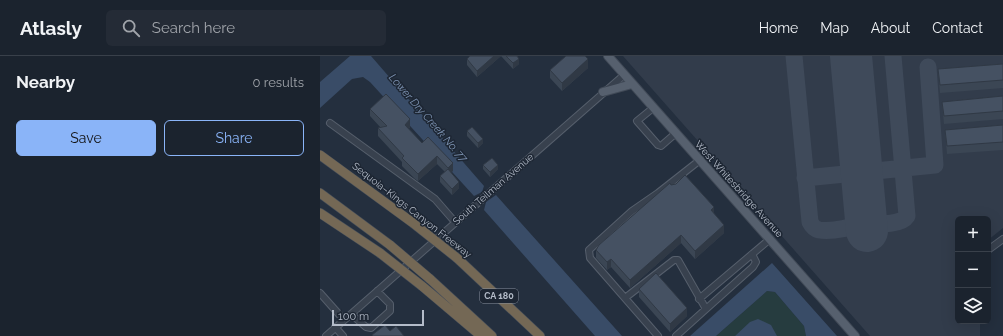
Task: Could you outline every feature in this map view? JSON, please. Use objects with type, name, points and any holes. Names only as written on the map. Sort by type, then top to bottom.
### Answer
[{"type":"highway","name":"Sequoia–Kings Canyon Freeway","points":[[320,154],[413,223],[457,258],[540,336]]},
{"type":"highway","points":[[320,193],[390,245],[430,279],[492,336]]},
{"type":"highway","points":[[320,213],[380,253],[481,336]]},
{"type":"main road","name":"West Whitesbridge Avenue","points":[[608,56],[855,336]]},
{"type":"main road","points":[[603,92],[632,84]]},
{"type":"street","name":"South Teilman Avenue","points":[[326,336],[624,75]]},
{"type":"street","points":[[653,108],[638,121],[658,145],[661,146],[676,133]]},
{"type":"street","points":[[330,123],[435,199],[455,222]]},
{"type":"street","points":[[658,336],[590,258],[589,250],[632,211],[658,194],[700,160]]},
{"type":"street","points":[[699,299],[770,239]]},
{"type":"street","points":[[991,248],[1003,239]]},
{"type":"street","points":[[676,336],[753,267],[756,262],[752,254]]},
{"type":"street","points":[[625,298],[676,260],[684,269],[699,299],[706,309]]},
{"type":"street","points":[[351,314],[366,327],[371,328],[390,311],[390,304],[377,291]]},
{"type":"street","points":[[320,293],[344,320]]},
{"type":"street","points":[[335,327],[343,336]]},
{"type":"shaded area","points":[[623,56],[1003,56],[1003,228],[991,238],[991,216],[955,216],[955,324],[980,324],[980,336],[870,336]]},
{"type":"green space","points":[[767,291],[775,292],[804,326],[806,336],[716,336]]},
{"type":"water","points":[[350,56],[371,56],[484,186],[482,192],[474,196],[370,82],[363,77],[352,79],[320,108],[320,82]]},
{"type":"water","points":[[496,195],[622,336],[595,336],[484,210],[486,202]]},
{"type":"water","points":[[772,263],[837,336],[806,336],[804,326],[775,292],[767,291],[716,336],[690,336]]},
{"type":"water","points":[[758,319],[771,325],[777,336],[735,336],[750,322]]},
{"type":"building","points":[[470,56],[494,56],[477,71],[467,59]]},
{"type":"building","points":[[506,56],[517,56],[519,59],[513,63]]},
{"type":"building","points":[[566,56],[585,56],[588,59],[562,83],[550,70]]},
{"type":"building","points":[[1003,64],[1003,80],[940,85],[938,69]]},
{"type":"building","points":[[386,94],[410,119],[405,125],[422,143],[428,137],[453,163],[448,168],[437,156],[418,174],[402,158],[404,156],[378,128],[387,126],[370,109]]},
{"type":"building","points":[[1003,96],[1003,111],[944,116],[942,102]]},
{"type":"building","points":[[1003,125],[1003,142],[947,146],[945,130]]},
{"type":"building","points":[[472,127],[483,139],[478,143],[467,131]]},
{"type":"building","points":[[492,158],[498,165],[490,172],[483,165]]},
{"type":"building","points":[[448,169],[459,182],[452,189],[440,176]]},
{"type":"building","points":[[685,175],[714,207],[711,210],[724,225],[695,251],[681,235],[630,280],[611,259],[607,262],[596,250],[599,245],[670,183],[671,185],[676,184]]},
{"type":"building","points":[[656,273],[687,308],[670,324],[639,289]]},
{"type":"building","points":[[385,325],[390,331],[396,326],[404,336],[372,335]]},
{"type":"taxiway","points":[[794,56],[810,222],[816,229],[819,230],[836,230],[850,227],[856,225],[863,219],[865,205]]},
{"type":"taxiway","points":[[865,205],[869,217],[876,222],[891,223],[901,221],[907,216],[893,56]]},
{"type":"taxiway","points":[[805,178],[935,165],[928,67]]},
{"type":"runway","points":[[851,56],[867,231]]},
{"type":"water label","name":"Lower Dry Creek No. 77","points":[[428,118]]}]
